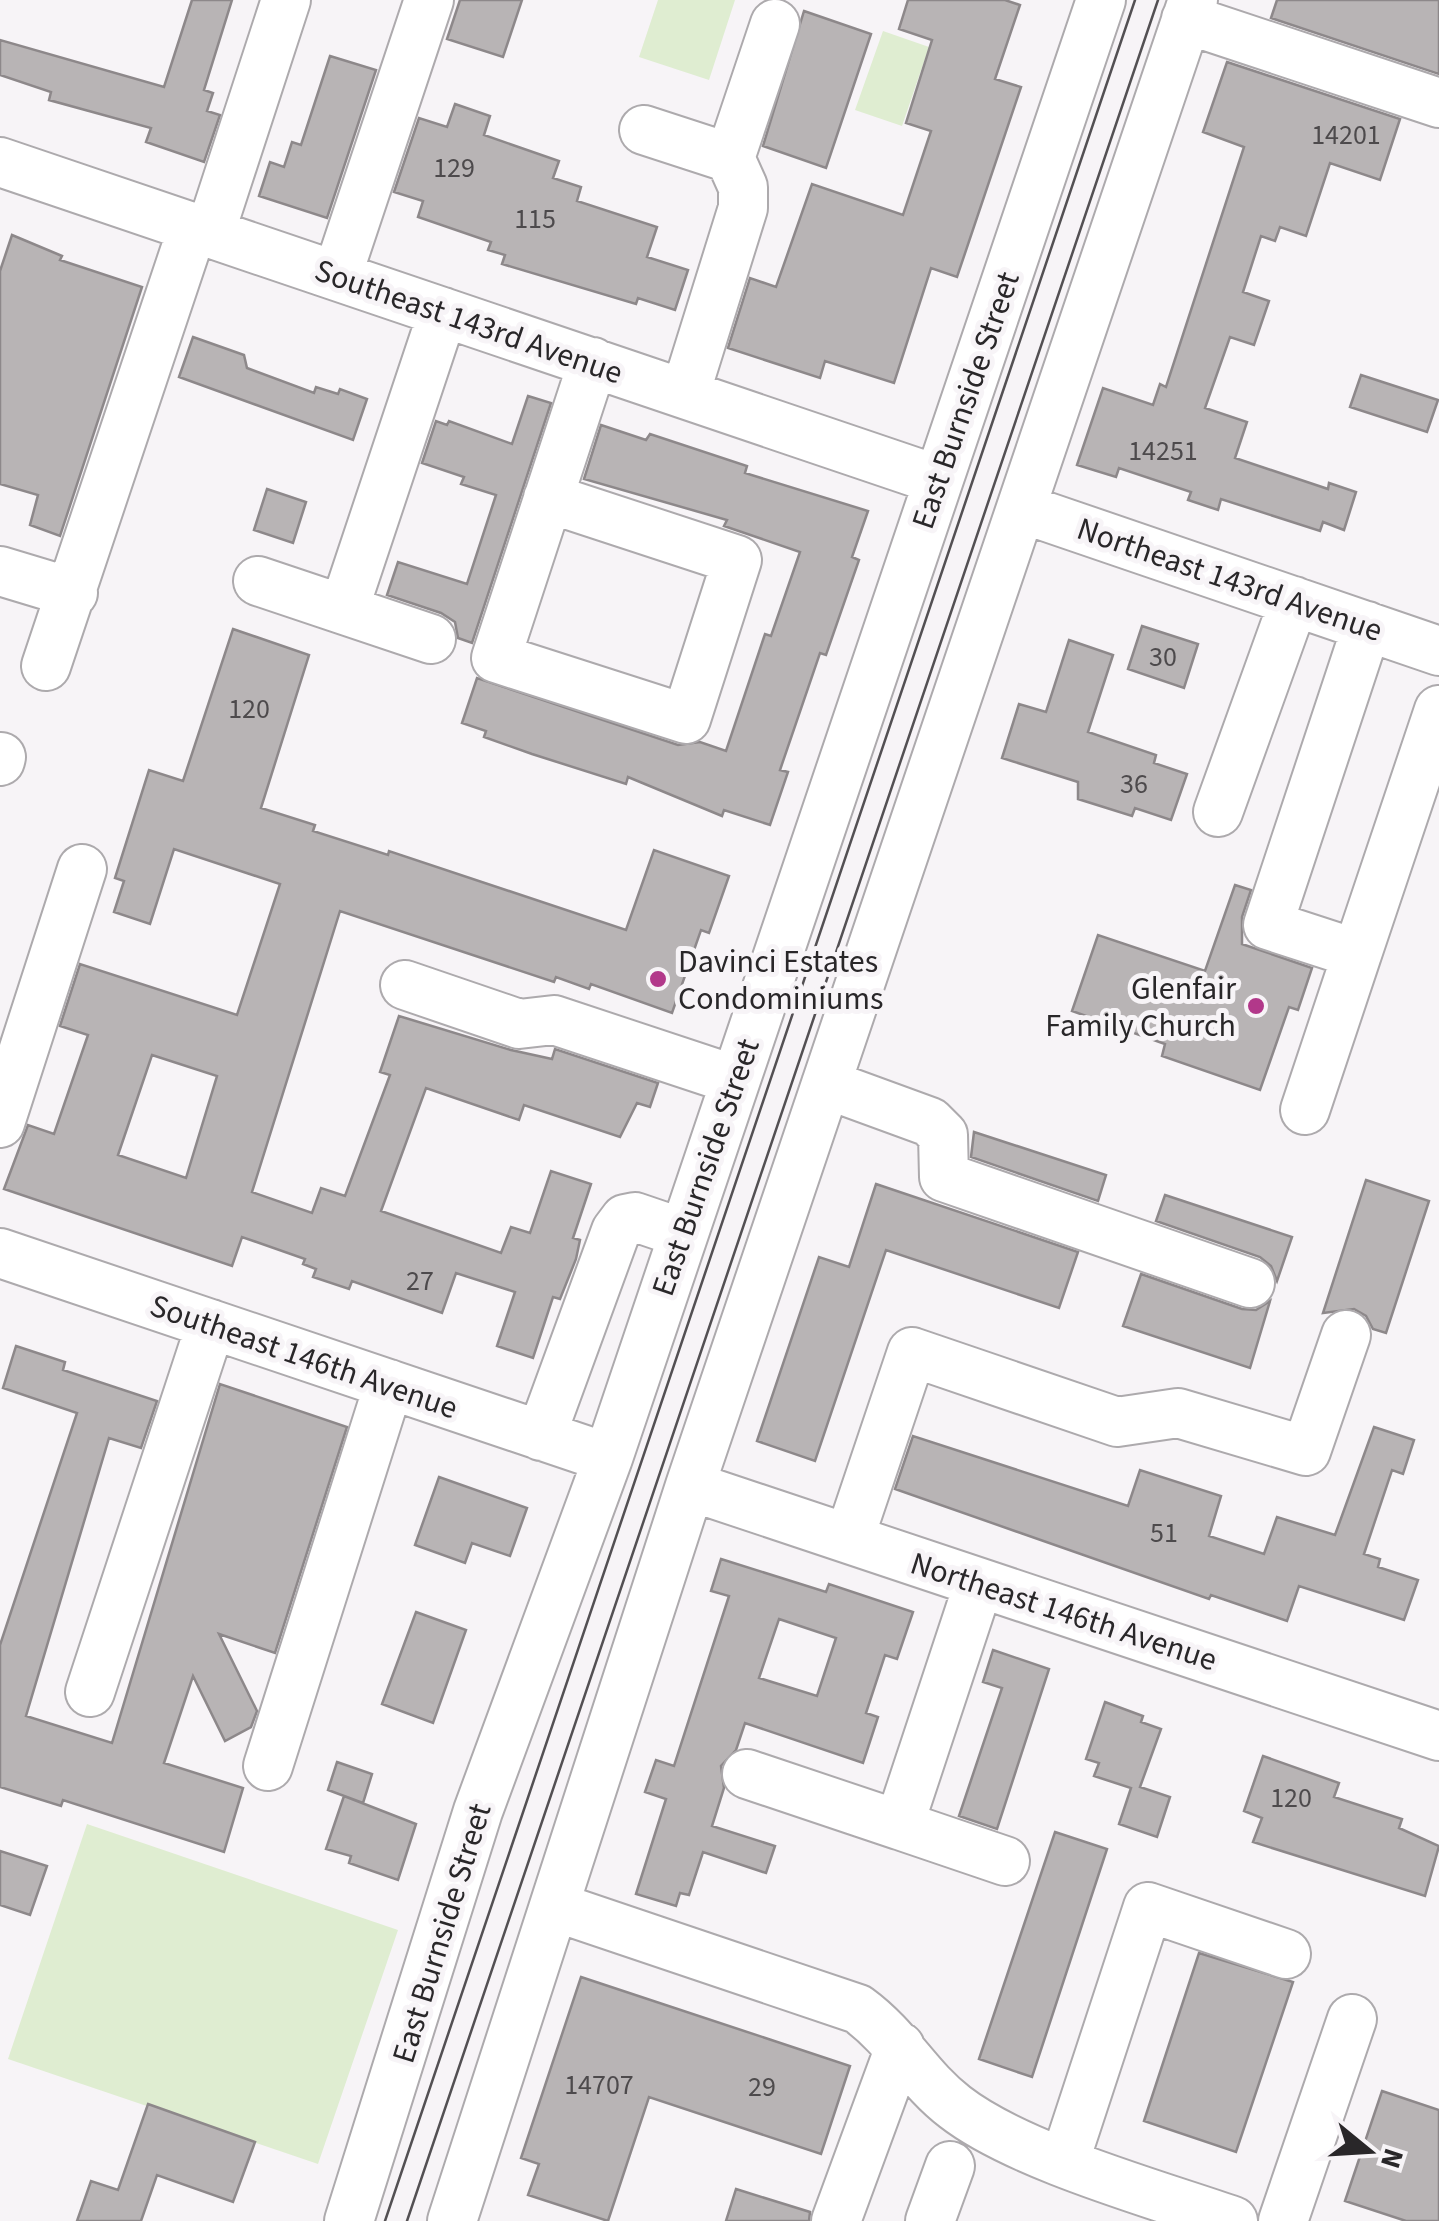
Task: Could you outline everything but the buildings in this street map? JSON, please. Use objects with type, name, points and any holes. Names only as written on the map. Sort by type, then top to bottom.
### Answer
[{"type":"street","points":[[46,666],[286,0]]},
{"type":"street","points":[[337,276],[429,0]]},
{"type":"street","name":"East Burnside Street","points":[[349,2221],[478,1810],[608,1458],[1101,0]]},
{"type":"street","points":[[452,2221],[690,1486],[1189,9],[1439,102]]},
{"type":"street","points":[[685,394],[744,208],[743,187],[730,158],[775,24]]},
{"type":"street","points":[[644,130],[730,158]]},
{"type":"street","name":"Southeast 143rd Avenue","points":[[0,162],[938,480]]},
{"type":"street","points":[[344,610],[444,312]]},
{"type":"street","points":[[548,498],[737,560],[686,719],[496,658],[548,498],[593,362]]},
{"type":"street","name":"Northeast 143rd Avenue","points":[[1021,508],[1439,650]]},
{"type":"street","points":[[0,571],[72,593]]},
{"type":"street","points":[[258,581],[431,638]]},
{"type":"street","points":[[1218,812],[1294,601]]},
{"type":"street","points":[[1357,954],[1268,924],[1367,626]]},
{"type":"street","points":[[1305,1110],[1439,710]]},
{"type":"street","points":[[0,1123],[82,869]]},
{"type":"street","points":[[404,985],[520,1024],[554,1020],[735,1080]]},
{"type":"street","points":[[826,1084],[930,1122],[943,1135],[944,1177],[1250,1283]]},
{"type":"street","points":[[541,1436],[616,1230],[625,1219],[635,1216],[682,1233]]},
{"type":"street","name":"Southeast 146th Avenue","points":[[0,1253],[608,1458]]},
{"type":"street","points":[[90,1692],[210,1324]]},
{"type":"street","points":[[849,1539],[912,1352],[1117,1422],[1178,1413],[1306,1451],[1346,1334]]},
{"type":"street","points":[[268,1766],[388,1384]]},
{"type":"street","name":"Northeast 146th Avenue","points":[[690,1486],[1439,1736]]},
{"type":"street","points":[[899,1825],[979,1582]]},
{"type":"street","points":[[747,1774],[1004,1861]]},
{"type":"street","points":[[556,1906],[858,2009],[900,2046],[954,2106],[984,2126],[1213,2218]]},
{"type":"street","points":[[1065,2160],[1148,1907],[1286,1954]]},
{"type":"street","points":[[1283,2221],[1352,2020]]},
{"type":"street","points":[[836,2221],[900,2046]]},
{"type":"street","points":[[930,2221],[950,2166]]},
{"type":"green space","points":[[658,0],[735,0],[709,80],[639,57]]},
{"type":"green space","points":[[883,31],[929,47],[902,126],[855,110]]},
{"type":"green space","points":[[87,1824],[398,1930],[318,2164],[8,2059]]},
{"type":"tram line","points":[[385,2221],[1135,0]]},
{"type":"tram line","points":[[407,2221],[1158,0]]},
{"type":"place","name":"Davinci Estates Condominiums","points":[[658,979]]},
{"type":"place","name":"Glenfair Family Church","points":[[1256,1006]]}]
